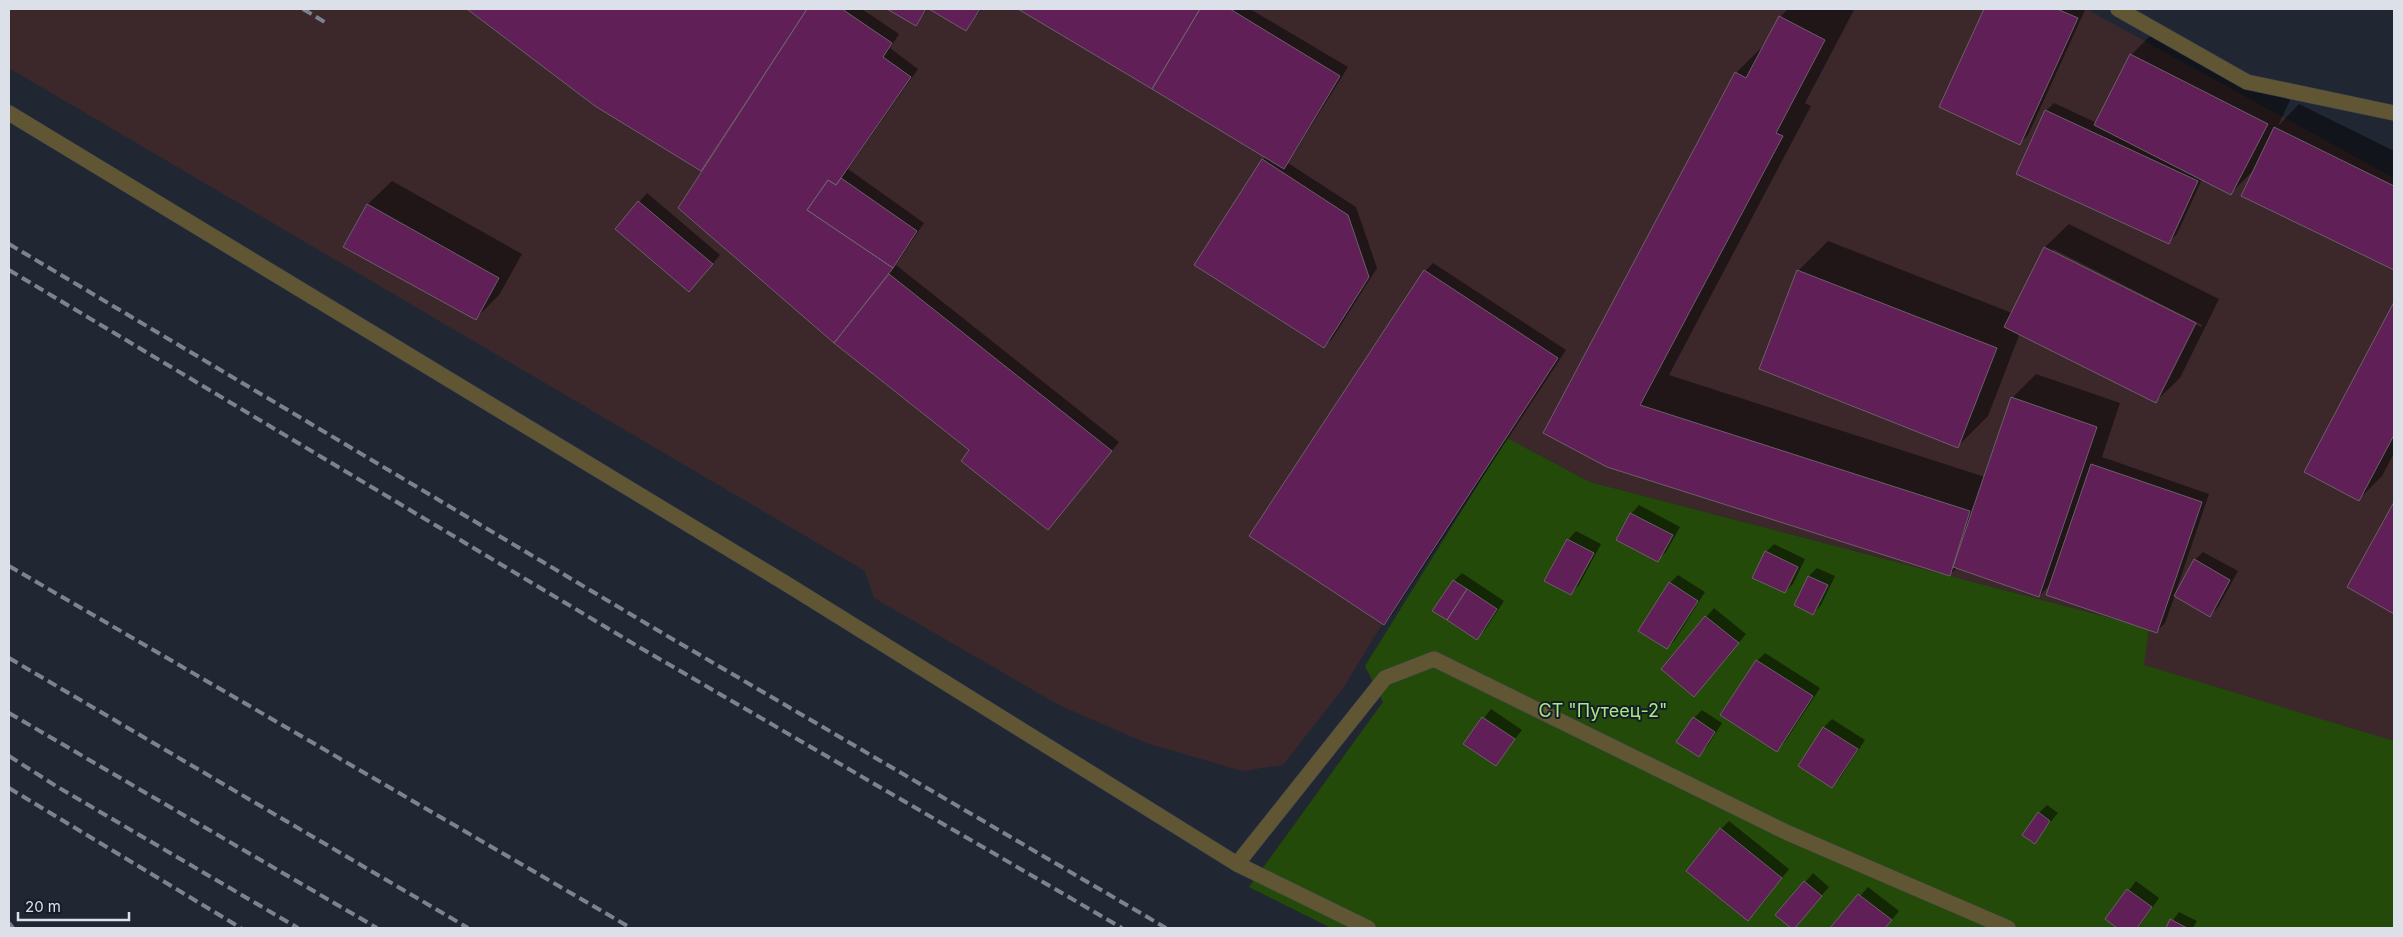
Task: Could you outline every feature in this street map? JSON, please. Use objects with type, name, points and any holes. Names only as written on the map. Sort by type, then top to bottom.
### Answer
[{"type":"street","points":[[2118,9],[2247,82],[2394,113]]},
{"type":"street","points":[[9,113],[790,586],[1237,864],[1368,928]]},
{"type":"street","points":[[1237,864],[1385,678],[1434,659],[1788,833],[2008,928]]},
{"type":"shaded area","points":[[9,9],[2086,9],[2394,178],[2394,741],[2143,665],[2149,628],[1590,482],[1507,438],[1374,637],[1344,687],[1283,765],[1242,771],[1146,743],[1059,705],[874,598],[865,571],[9,68]]},
{"type":"green space","name":"СТ \"Путеец-2\"","points":[[1507,438],[1590,482],[2149,628],[2144,665],[2394,741],[2394,928],[1331,928],[1249,887],[1383,702],[1365,666]]},
{"type":"building","points":[[467,9],[807,9],[701,171],[595,106]]},
{"type":"building","points":[[807,9],[842,9],[892,43],[883,57],[911,77],[836,185],[828,180],[807,210],[893,268],[834,343],[678,208]]},
{"type":"building","points":[[887,9],[926,9],[916,26]]},
{"type":"building","points":[[929,9],[980,9],[966,31]]},
{"type":"building","points":[[1018,9],[1200,9],[1152,89]]},
{"type":"building","points":[[1200,9],[1230,9],[1340,76],[1284,169],[1152,89]]},
{"type":"building","points":[[1984,9],[2057,9],[2078,18],[2020,145],[1939,107]]},
{"type":"building","points":[[1779,16],[1825,40],[1776,133],[1783,136],[1640,405],[1970,511],[1950,576],[1607,467],[1543,433],[1735,72],[1746,78]]},
{"type":"building","points":[[2130,54],[2268,124],[2231,195],[2094,125]]},
{"type":"building","points":[[2045,110],[2198,181],[2169,244],[2016,174]]},
{"type":"building","points":[[2274,127],[2394,186],[2394,270],[2241,196]]},
{"type":"building","points":[[1262,159],[1348,215],[1369,277],[1324,348],[1194,265]]},
{"type":"building","points":[[841,178],[917,231],[893,268],[807,210],[828,180],[836,185]]},
{"type":"building","points":[[638,201],[713,264],[689,292],[615,229]]},
{"type":"building","points":[[367,204],[499,278],[476,320],[343,247]]},
{"type":"building","points":[[2044,247],[2196,323],[2156,403],[2004,327]]},
{"type":"building","points":[[1424,270],[1558,358],[1384,625],[1249,536]]},
{"type":"building","points":[[1797,270],[1997,348],[1958,448],[1759,369]]},
{"type":"building","points":[[889,274],[1112,451],[1048,530],[961,461],[969,450],[834,343]]},
{"type":"building","points":[[2394,302],[2394,435],[2359,501],[2304,472]]},
{"type":"building","points":[[2011,397],[2097,427],[2039,597],[1953,567]]},
{"type":"building","points":[[2091,464],[2202,502],[2157,633],[2046,595]]},
{"type":"building","points":[[2394,502],[2394,614],[2347,587]]},
{"type":"building","points":[[1630,513],[1673,535],[1658,562],[1616,540]]},
{"type":"building","points":[[1567,539],[1594,553],[1571,595],[1544,581]]},
{"type":"building","points":[[1765,551],[1798,567],[1785,593],[1752,578]]},
{"type":"building","points":[[2194,559],[2230,580],[2210,617],[2174,596]]},
{"type":"building","points":[[1808,576],[1828,585],[1813,615],[1794,605]]},
{"type":"building","points":[[1453,580],[1467,589],[1447,620],[1432,611]]},
{"type":"building","points":[[1669,582],[1698,601],[1667,649],[1638,631]]},
{"type":"building","points":[[1467,589],[1497,609],[1477,640],[1447,620]]},
{"type":"building","points":[[1705,616],[1739,643],[1694,697],[1661,669]]},
{"type":"building","points":[[1756,660],[1813,696],[1777,752],[1720,715]]},
{"type":"building","points":[[1482,717],[1515,739],[1496,766],[1463,744]]},
{"type":"building","points":[[1693,717],[1715,732],[1699,757],[1676,742]]},
{"type":"building","points":[[1823,727],[1858,749],[1832,788],[1798,766]]},
{"type":"building","points":[[2038,812],[2050,821],[2035,844],[2022,835]]},
{"type":"building","points":[[1720,828],[1782,878],[1748,921],[1686,871]]},
{"type":"building","points":[[1804,881],[1822,896],[1795,928],[1791,928],[1775,915]]},
{"type":"building","points":[[2127,889],[2152,907],[2137,928],[2117,928],[2105,919]]},
{"type":"building","points":[[1858,894],[1892,920],[1885,928],[1830,928]]},
{"type":"building","points":[[2170,919],[2187,928],[2166,928]]},
{"type":"railway","points":[[303,9],[328,24]]},
{"type":"railway","points":[[9,244],[652,627],[1166,928]]},
{"type":"railway","points":[[9,270],[639,647],[1122,928]]},
{"type":"railway","points":[[9,566],[631,928]]},
{"type":"railway","points":[[9,658],[468,928]]},
{"type":"railway","points":[[9,713],[377,928]]},
{"type":"railway","points":[[9,756],[56,786],[298,928]]},
{"type":"railway","points":[[9,788],[241,928]]},
{"type":"railway","points":[[9,923],[13,928]]}]
